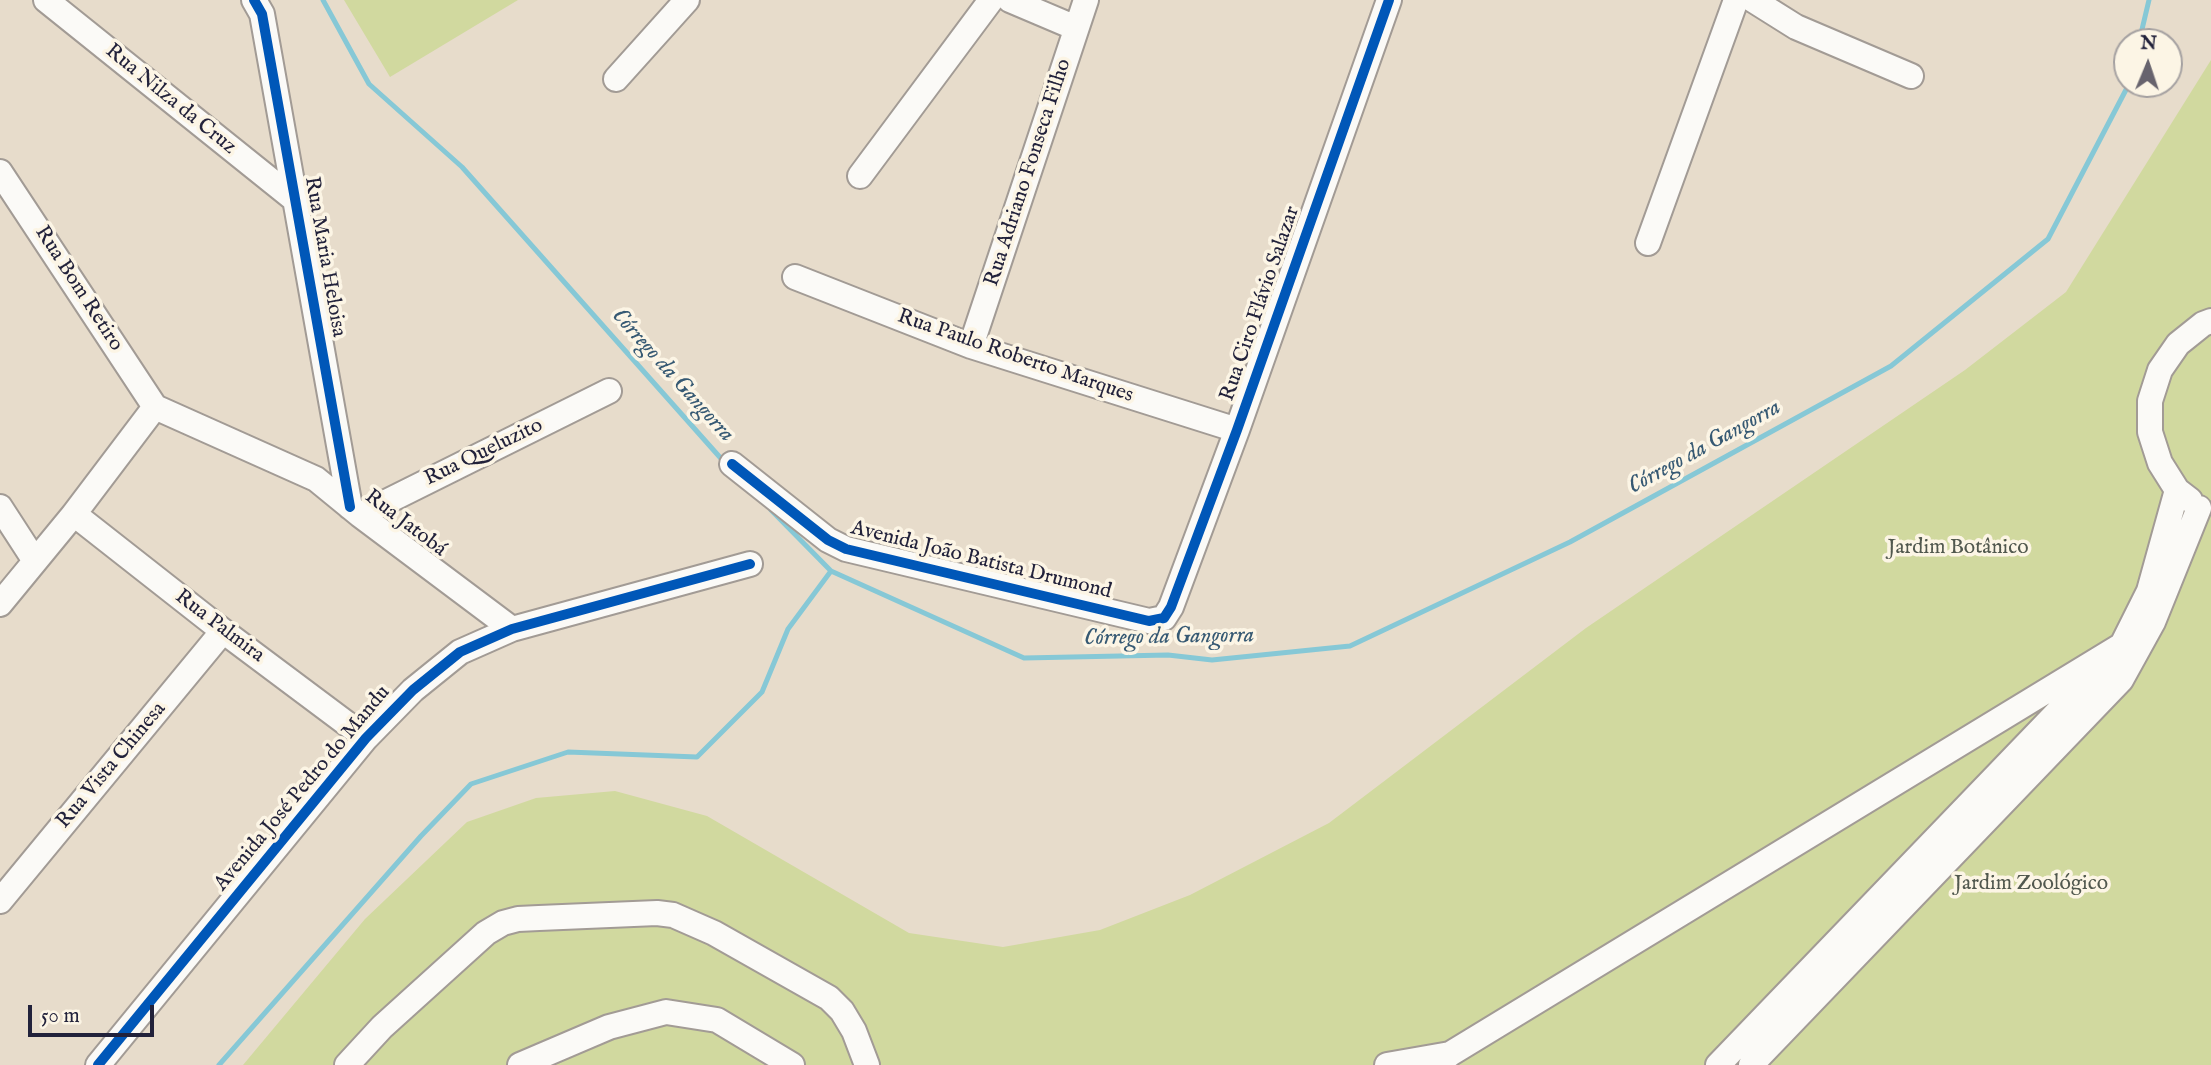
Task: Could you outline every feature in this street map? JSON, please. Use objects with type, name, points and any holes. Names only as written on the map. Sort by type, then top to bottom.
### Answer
[{"type":"street","name":"Rua Nilza da Cruz","points":[[46,0],[294,199]]},
{"type":"street","points":[[616,79],[687,0]]},
{"type":"street","name":"Rua Adriano Fonseca Filho","points":[[971,346],[1086,0]]},
{"type":"street","name":"Rua Ciro Flávio Salazar","points":[[1164,618],[1171,607],[1237,430],[1389,0]]},
{"type":"street","points":[[1648,243],[1736,0]]},
{"type":"street","points":[[1753,0],[1796,27],[1911,76]]},
{"type":"street","points":[[860,176],[1005,1],[1076,28]]},
{"type":"street","name":"Rua Maria Heloisa","points":[[258,7],[355,511]]},
{"type":"street","name":"Rua Bom Retiro","points":[[0,172],[155,407]]},
{"type":"street","name":"Rua Paulo Roberto Marques","points":[[795,277],[971,346],[1237,430]]},
{"type":"street","points":[[1751,1065],[2121,680],[2153,622],[2205,511],[2177,490],[2160,463],[2150,432],[2150,401],[2160,370],[2178,344],[2208,318]]},
{"type":"street","name":"Rua Queluzito","points":[[355,511],[609,391]]},
{"type":"street","points":[[0,604],[74,514],[155,407]]},
{"type":"street","name":"Rua Jatobá","points":[[155,407],[316,479],[512,629]]},
{"type":"street","name":"Avenida João Batista Drumond","points":[[732,464],[828,540],[846,549],[1149,621],[1164,618]]},
{"type":"street","points":[[1718,1065],[2123,645],[2148,591],[2177,490]]},
{"type":"street","points":[[0,507],[35,561]]},
{"type":"street","name":"Rua Palmira","points":[[74,514],[223,631],[366,738]]},
{"type":"street","name":"Avenida José Pedro do Mandu","points":[[98,1065],[366,738],[413,690],[460,652],[512,629],[750,564]]},
{"type":"street","name":"Rua Vista Chinesa","points":[[0,901],[223,631]]},
{"type":"street","points":[[1387,1065],[1443,1060],[2123,645]]},
{"type":"street","points":[[347,1065],[392,1017],[486,933],[503,923],[518,919],[657,913],[673,915],[714,933],[829,998],[842,1011],[854,1031],[867,1065]]},
{"type":"street","points":[[520,1065],[609,1027],[666,1012],[717,1020],[792,1065]]},
{"type":"green space","points":[[344,0],[518,0],[390,77]]},
{"type":"green space","name":"Jardim Botânico","points":[[2211,60],[2211,1065],[243,1065],[365,919],[467,822],[536,798],[615,791],[707,816],[909,933],[1003,947],[1100,930],[1190,895],[1329,823],[1586,628],[1965,370],[2066,292]]},
{"type":"waterway","name":"Córrego da Gangorra","points":[[323,0],[369,84],[462,167],[725,463]]},
{"type":"waterway","name":"Córrego da Gangorra","points":[[2142,28],[2149,0]]},
{"type":"waterway","name":"Córrego da Gangorra","points":[[771,510],[831,571],[1024,658],[1168,655],[1212,660],[1350,646],[1570,542],[1891,366],[2048,239],[2122,98]]},
{"type":"waterway","points":[[219,1065],[421,836],[471,784],[568,752],[697,757],[762,692],[788,629],[831,571]]},
{"type":"cycle path","points":[[254,0],[262,14],[350,507]]},
{"type":"cycle path","points":[[732,464],[828,540],[846,549],[1149,621],[1164,618],[1171,607],[1237,430],[1389,0]]},
{"type":"cycle path","points":[[98,1065],[366,738],[413,690],[460,652],[512,629],[750,564]]},
{"type":"park label","name":"Jardim Zoológico","points":[[2031,885]]}]
